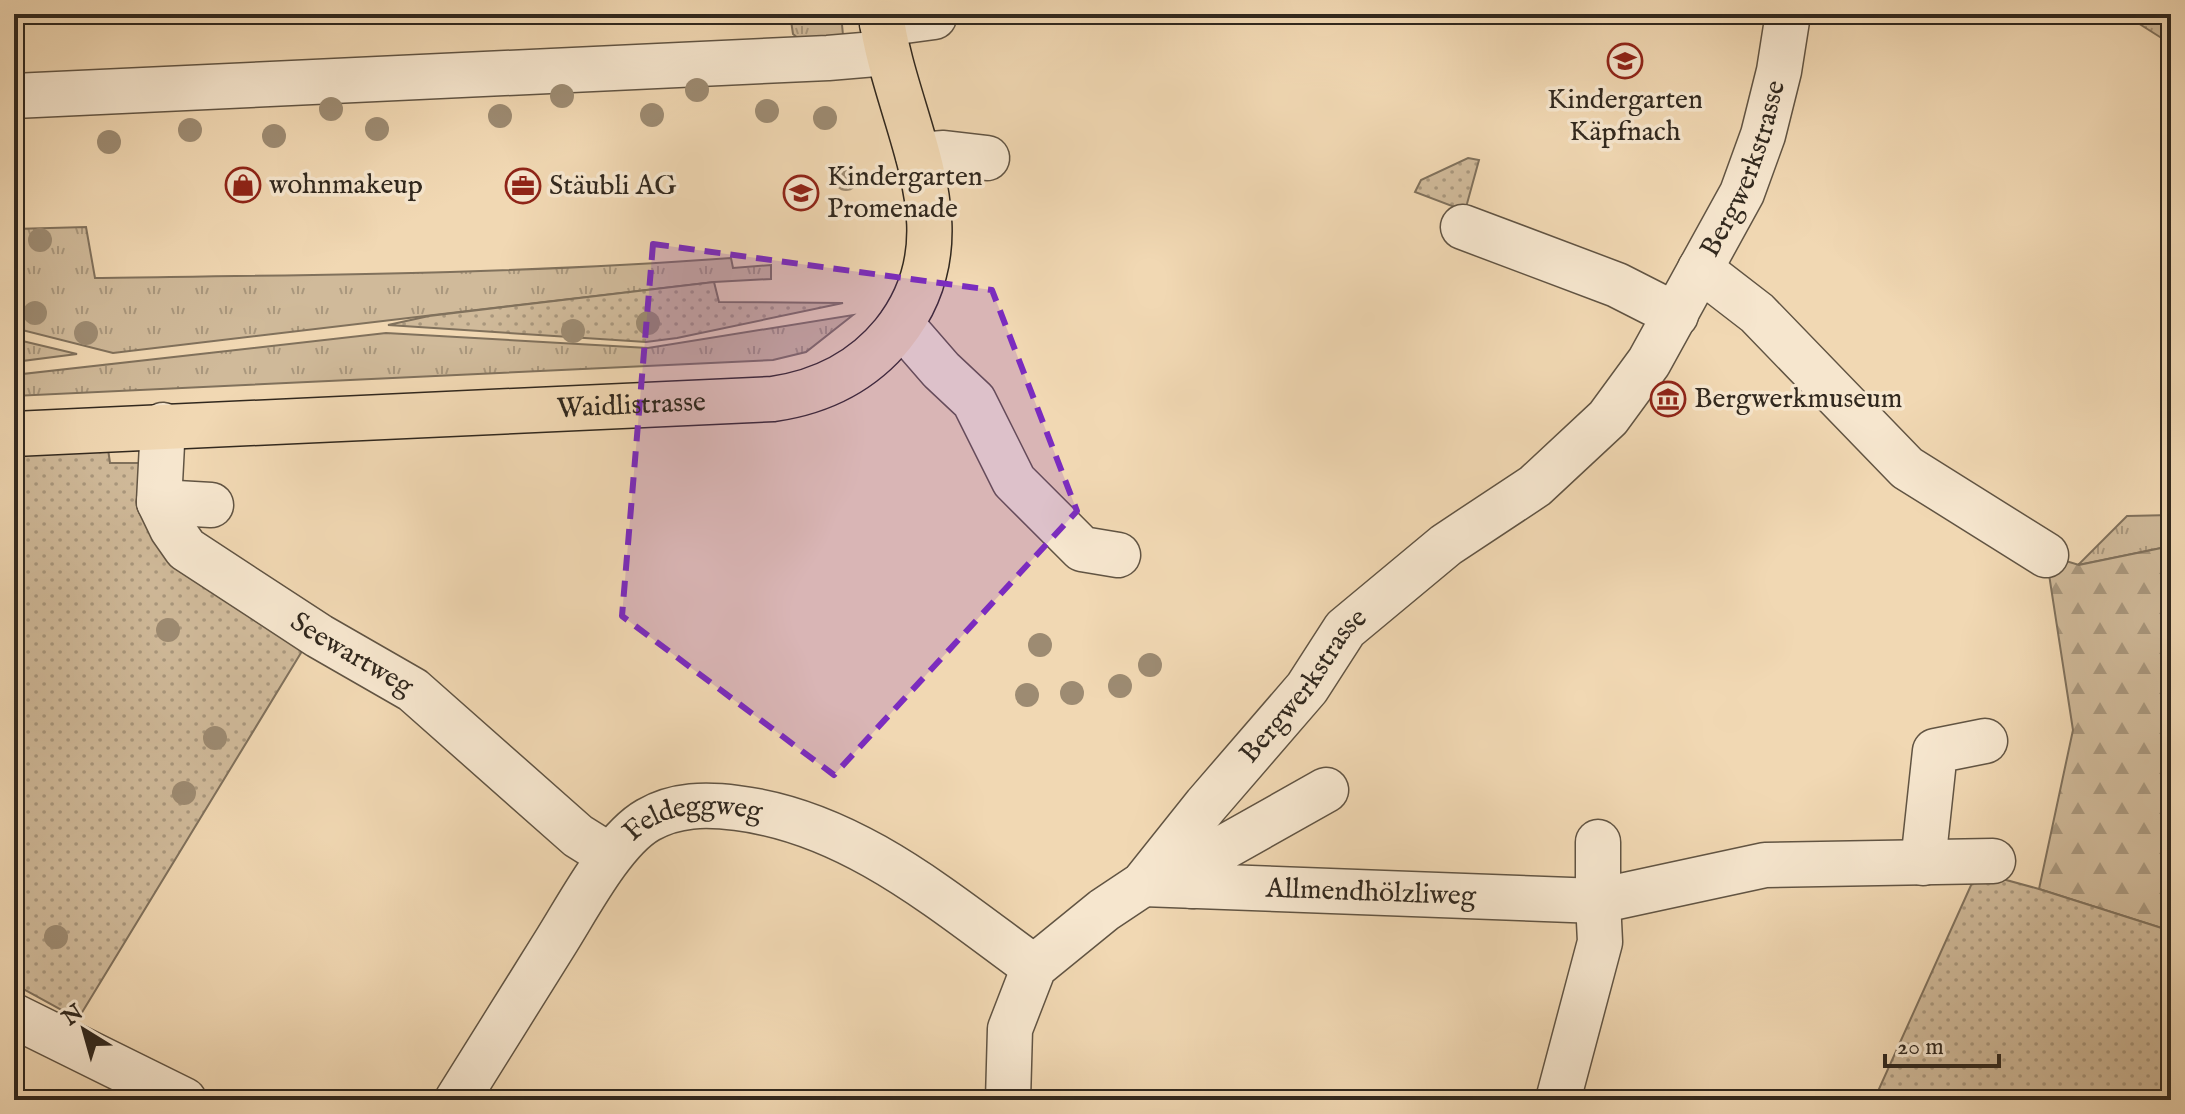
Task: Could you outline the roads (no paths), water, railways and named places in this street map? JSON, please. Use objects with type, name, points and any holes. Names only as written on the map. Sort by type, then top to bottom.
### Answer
[{"type":"main road","name":"Waidlistrasse","points":[[14,434],[773,399],[798,395],[845,376],[885,344],[901,324],[923,282],[931,238],[927,195],[918,155],[884,30]]},
{"type":"street","name":"Bergwerkstrasse","points":[[1008,1100],[1010,1029],[1034,967],[1104,910],[1143,884],[1307,688],[1345,629],[1446,545],[1535,486],[1608,418],[1649,362],[1742,193],[1763,135],[1779,71],[1788,14]]},
{"type":"street","points":[[14,96],[785,61],[934,17]]},
{"type":"street","points":[[918,155],[944,153],[987,158]]},
{"type":"street","points":[[1463,227],[1617,285],[1676,315]]},
{"type":"street","points":[[1700,269],[1757,313],[1907,468],[2046,555]]},
{"type":"street","points":[[901,324],[941,370],[974,401],[1014,481],[1082,549],[1118,555]]},
{"type":"street","points":[[163,425],[159,502],[211,505]]},
{"type":"street","name":"Seewartweg","points":[[159,502],[186,549],[319,636],[413,690],[578,836],[610,856]]},
{"type":"street","points":[[1923,863],[1935,751],[1985,741]]},
{"type":"street","points":[[1192,886],[1223,848],[1326,790]]},
{"type":"street","name":"Feldeggweg","points":[[457,1100],[610,856],[646,821],[679,807],[719,806],[754,810],[826,830],[906,874],[1034,967]]},
{"type":"street","points":[[1568,1098],[1600,942],[1598,842]]},
{"type":"street","name":"Allmendhölzliweg","points":[[1143,884],[1598,901],[1765,865],[1993,861]]},
{"type":"street","points":[[14,1016],[184,1100]]},
{"type":"place","name":"Kindergarten Käpfnach","points":[[1625,61]]},
{"type":"place","name":"wohnmakeup","points":[[243,185]]},
{"type":"place","name":"Stäubli AG","points":[[523,186]]},
{"type":"place","name":"Kindergarten Promenade","points":[[801,193]]},
{"type":"place","name":"Bergwerkmuseum","points":[[1668,399]]}]
